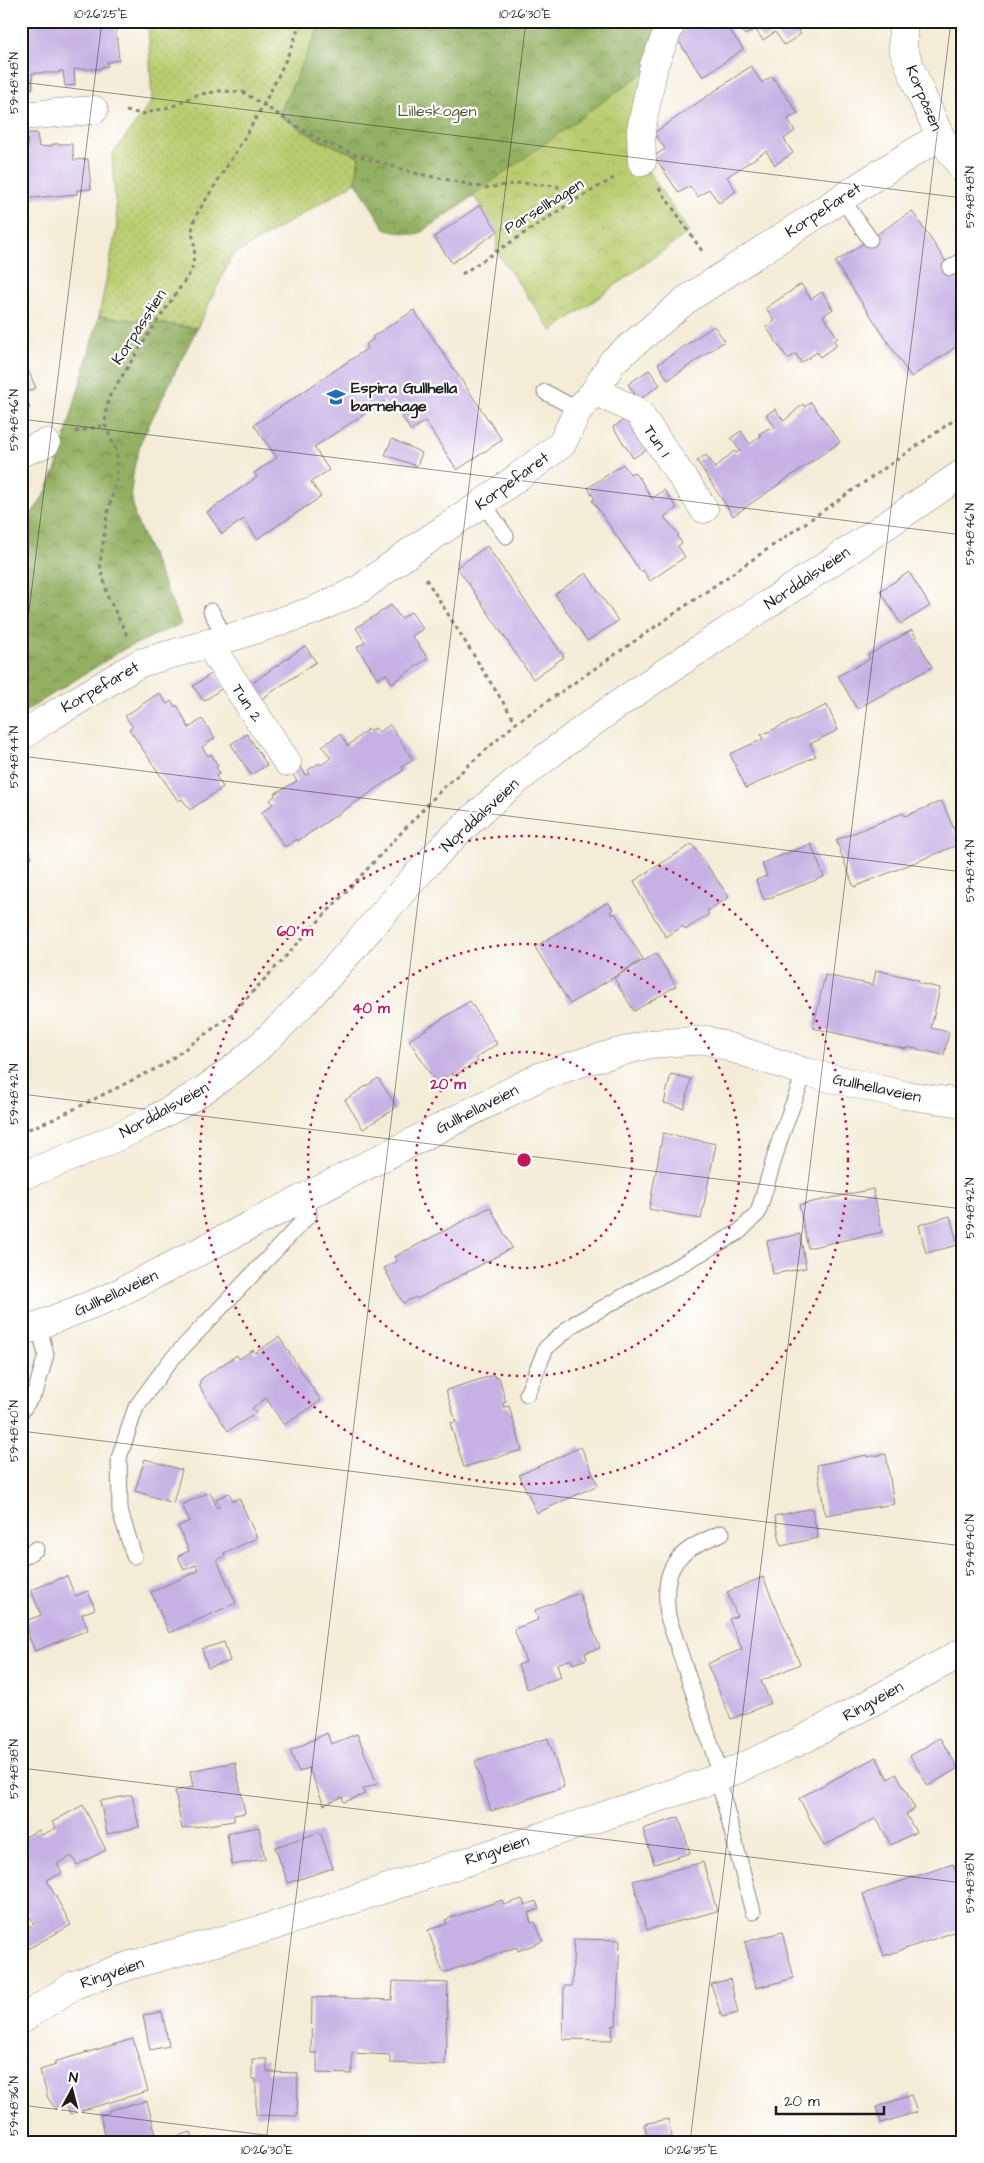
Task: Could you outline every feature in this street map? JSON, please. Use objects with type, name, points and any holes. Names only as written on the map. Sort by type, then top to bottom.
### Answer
[{"type":"street","points":[[642,162],[641,130],[654,65],[672,21]]},
{"type":"street","name":"Korpåsen","points":[[903,21],[904,49],[918,87],[940,136],[963,169]]},
{"type":"street","points":[[21,116],[94,110]]},
{"type":"street","name":"Korpefaret","points":[[21,737],[45,720],[140,662],[217,641],[315,610],[360,589],[410,552],[483,503],[562,444],[586,400],[613,361],[686,300],[940,136]]},
{"type":"street","name":"Tun 1","points":[[586,400],[638,412],[704,509]]},
{"type":"street","points":[[21,453],[46,443]]},
{"type":"street","name":"Norddalsveien","points":[[21,1176],[122,1134],[199,1094],[250,1055],[311,997],[436,856],[487,806],[546,757],[612,707],[963,473]]},
{"type":"street","name":"Tun 2","points":[[217,641],[287,762]]},
{"type":"street","name":"Gullhellaveien","points":[[30,1329],[111,1297],[539,1077],[586,1061],[650,1044],[707,1040],[805,1072],[904,1095],[963,1103]]},
{"type":"street","name":"Ringveien","points":[[21,2020],[74,1985],[131,1965],[270,1927],[718,1778],[804,1739],[963,1652]]},
{"type":"lane","points":[[842,199],[870,239]]},
{"type":"lane","points":[[545,392],[586,400]]},
{"type":"lane","points":[[483,503],[506,536]]},
{"type":"lane","points":[[211,611],[217,641]]},
{"type":"lane","points":[[527,1394],[546,1348],[574,1324],[739,1232],[758,1213],[781,1136],[805,1072]]},
{"type":"lane","points":[[134,1556],[120,1511],[120,1458],[136,1407],[170,1361],[309,1215],[307,1195]]},
{"type":"lane","points":[[21,1412],[36,1390],[46,1355],[30,1329]]},
{"type":"lane","points":[[722,1533],[686,1550],[674,1563],[667,1582],[666,1598],[668,1617],[716,1757],[718,1778],[753,1912]]},
{"type":"lane","points":[[21,1559],[36,1549]]},
{"type":"path","name":"Korpåsstien","points":[[140,662],[108,597],[100,564],[107,515],[117,478],[117,452],[105,425],[106,410],[110,395],[192,270],[195,249],[192,231],[195,217],[264,104],[293,44],[301,21]]},
{"type":"path","points":[[94,110],[116,110],[143,114],[173,106],[196,95],[220,91],[242,92],[264,104],[317,139],[359,156],[415,173],[486,188],[520,183],[558,186],[572,202]]},
{"type":"path","points":[[642,162],[689,232]]},
{"type":"path","name":"Parsellhagen","points":[[462,274],[572,202],[642,162]]},
{"type":"path","points":[[410,552],[516,723]]},
{"type":"green space","points":[[148,21],[322,21],[279,115],[317,139],[359,156],[356,182],[232,256],[197,328],[99,316],[117,226],[112,155],[152,101]]},
{"type":"green space","name":"Lilleskogen","points":[[322,21],[672,21],[654,65],[486,188],[417,235],[386,230],[356,182],[359,156],[317,139],[279,115]]},
{"type":"green space","points":[[654,65],[642,162],[689,232],[552,331],[496,251],[498,232],[473,195]]},
{"type":"green space","points":[[99,316],[197,328],[141,441],[134,467],[131,492],[135,517],[181,624],[124,649],[21,714],[21,529],[45,494],[57,466]]},
{"type":"building","points":[[45,21],[115,21],[119,60],[107,62],[108,66],[101,67],[101,69],[74,69],[75,85],[65,86],[63,71],[59,71],[59,73],[32,73],[33,88],[24,89],[21,74],[21,24]]},
{"type":"building","points":[[689,21],[724,21],[743,49],[703,77],[675,36],[691,24]]},
{"type":"building","points":[[736,21],[792,21],[801,34],[784,45],[775,32],[763,40],[755,29],[745,35]]},
{"type":"building","points":[[751,66],[762,83],[772,76],[798,113],[788,119],[795,131],[784,139],[793,153],[775,165],[766,151],[727,177],[736,191],[719,203],[709,189],[698,197],[690,186],[679,193],[654,156],[665,149],[654,133]]},
{"type":"building","points":[[27,133],[37,133],[39,147],[52,146],[52,144],[72,144],[74,160],[88,159],[91,189],[77,190],[77,194],[21,199],[21,149],[28,148]]},
{"type":"building","points":[[480,205],[498,231],[452,263],[434,237]]},
{"type":"building","points":[[912,211],[963,287],[963,342],[911,377],[835,262]]},
{"type":"building","points":[[801,284],[811,299],[822,292],[833,309],[823,316],[838,338],[834,341],[837,345],[820,357],[817,352],[801,363],[796,354],[788,359],[766,327],[775,321],[766,308]]},
{"type":"building","points":[[414,310],[502,440],[457,470],[425,421],[411,431],[396,408],[391,412],[384,401],[314,447],[329,470],[311,482],[321,497],[257,539],[244,519],[222,534],[207,512],[257,477],[254,473],[277,458],[254,425],[368,348],[366,344],[374,339],[372,337]]},
{"type":"building","points":[[714,326],[725,341],[668,380],[658,364]]},
{"type":"building","points":[[24,361],[36,388],[24,393],[30,408],[21,414],[21,362]]},
{"type":"building","points":[[649,370],[660,385],[639,400],[628,384]]},
{"type":"building","points":[[811,402],[840,442],[733,516],[697,461],[706,455],[715,468],[734,451],[736,453],[740,451],[731,438],[741,431],[750,444],[761,436],[759,434],[775,427],[766,415],[775,409],[784,421],[803,404],[805,407]]},
{"type":"building","points":[[629,417],[649,448],[633,458],[613,427]]},
{"type":"building","points":[[392,439],[422,453],[417,466],[385,455]]},
{"type":"building","points":[[623,464],[630,474],[634,472],[639,477],[652,499],[664,490],[677,508],[664,517],[679,535],[677,536],[682,543],[678,546],[685,557],[650,581],[643,570],[641,572],[592,500],[595,499],[588,488]]},
{"type":"building","points":[[487,546],[564,657],[533,679],[457,567]]},
{"type":"building","points":[[909,572],[930,606],[901,624],[880,591]]},
{"type":"building","points":[[586,573],[618,621],[587,641],[555,594]]},
{"type":"building","points":[[391,605],[401,619],[411,612],[423,629],[412,636],[428,658],[392,683],[386,674],[378,679],[357,647],[365,642],[356,628]]},
{"type":"building","points":[[912,630],[932,667],[857,709],[838,676],[870,659],[868,655]]},
{"type":"building","points":[[305,646],[316,662],[260,700],[249,685]]},
{"type":"building","points":[[214,672],[224,687],[204,701],[193,686]]},
{"type":"building","points":[[159,693],[167,704],[171,701],[175,707],[177,705],[189,728],[202,719],[215,738],[202,747],[208,756],[211,754],[218,766],[216,767],[220,773],[216,776],[223,787],[190,810],[182,799],[178,801],[129,729],[133,727],[125,716]]},
{"type":"building","points":[[827,705],[838,730],[810,744],[816,756],[746,788],[730,754],[763,739],[761,735]]},
{"type":"building","points":[[390,725],[413,760],[402,767],[404,770],[298,841],[297,839],[285,847],[261,813],[273,804],[270,800],[275,796],[274,794],[297,781],[289,769],[298,763],[306,775],[310,773],[308,770],[319,763],[321,765],[331,758],[322,746],[340,734],[348,746],[368,729],[370,731],[375,728],[379,732]]},
{"type":"building","points":[[247,734],[267,765],[251,775],[231,744]]},
{"type":"building","points":[[942,801],[960,844],[854,887],[836,840],[903,813],[905,816]]},
{"type":"building","points":[[21,842],[32,857],[21,865]]},
{"type":"building","points":[[692,844],[729,897],[707,911],[709,914],[685,930],[683,926],[666,937],[639,893],[634,881]]},
{"type":"building","points":[[811,844],[824,877],[764,900],[756,880],[767,876],[762,863]]},
{"type":"building","points":[[608,902],[613,910],[610,912],[612,915],[615,913],[643,959],[570,1004],[535,947]]},
{"type":"building","points":[[656,953],[676,986],[634,1011],[614,978]]},
{"type":"building","points":[[876,970],[919,980],[918,983],[940,988],[931,1028],[949,1032],[944,1055],[907,1047],[906,1049],[813,1028],[825,975],[873,985]]},
{"type":"building","points":[[470,1001],[497,1044],[476,1058],[478,1061],[454,1076],[452,1073],[436,1083],[409,1040]]},
{"type":"building","points":[[671,1074],[691,1079],[684,1108],[664,1103]]},
{"type":"building","points":[[378,1078],[397,1107],[363,1129],[345,1100]]},
{"type":"building","points":[[663,1133],[716,1144],[701,1219],[649,1209]]},
{"type":"building","points":[[873,1189],[882,1232],[808,1248],[799,1205]]},
{"type":"building","points":[[490,1207],[512,1248],[417,1299],[416,1297],[403,1303],[384,1268],[397,1261],[394,1257]]},
{"type":"building","points":[[950,1216],[958,1245],[926,1253],[919,1225]]},
{"type":"building","points":[[800,1234],[806,1268],[773,1274],[767,1241]]},
{"type":"building","points":[[279,1337],[321,1401],[284,1425],[266,1398],[252,1408],[256,1413],[228,1431],[199,1385],[201,1379],[237,1355],[239,1359],[253,1350],[255,1353]]},
{"type":"building","points":[[494,1375],[495,1378],[499,1377],[506,1402],[503,1403],[504,1407],[509,1406],[522,1450],[464,1467],[450,1423],[456,1422],[446,1390]]},
{"type":"building","points":[[581,1447],[598,1485],[537,1513],[519,1475]]},
{"type":"building","points":[[886,1454],[894,1504],[825,1515],[817,1465],[867,1455],[867,1457]]},
{"type":"building","points":[[145,1459],[182,1470],[173,1503],[135,1491]]},
{"type":"building","points":[[210,1492],[217,1508],[220,1507],[216,1499],[229,1493],[233,1501],[239,1498],[257,1538],[224,1553],[225,1556],[217,1560],[236,1603],[169,1633],[151,1592],[198,1571],[196,1565],[184,1570],[178,1556],[189,1551],[178,1526],[190,1521],[182,1505]]},
{"type":"building","points":[[812,1508],[818,1538],[781,1546],[775,1516]]},
{"type":"building","points":[[67,1576],[75,1596],[88,1591],[95,1609],[82,1614],[88,1630],[35,1651],[27,1632],[29,1631],[25,1621],[41,1615],[31,1590]]},
{"type":"building","points":[[763,1577],[800,1664],[761,1681],[771,1703],[731,1719],[707,1664],[742,1649],[729,1619],[737,1616],[727,1592]]},
{"type":"building","points":[[579,1593],[600,1648],[585,1653],[587,1659],[573,1664],[571,1659],[557,1664],[561,1677],[527,1689],[518,1665],[526,1662],[514,1629],[538,1620],[535,1610]]},
{"type":"building","points":[[224,1642],[230,1661],[208,1668],[202,1649]]},
{"type":"building","points":[[327,1733],[331,1744],[357,1734],[377,1784],[363,1789],[365,1794],[344,1802],[342,1797],[324,1805],[309,1768],[299,1772],[290,1751]]},
{"type":"building","points":[[548,1738],[564,1787],[491,1811],[475,1761]]},
{"type":"building","points":[[940,1738],[958,1768],[928,1786],[910,1756]]},
{"type":"building","points":[[876,1757],[888,1779],[897,1774],[915,1809],[906,1814],[916,1832],[891,1845],[876,1818],[824,1846],[799,1798]]},
{"type":"building","points":[[235,1762],[245,1813],[234,1815],[234,1821],[182,1829],[175,1791],[193,1787],[190,1771]]},
{"type":"building","points":[[132,1795],[139,1827],[107,1834],[100,1801]]},
{"type":"building","points":[[83,1805],[106,1850],[77,1865],[72,1856],[57,1864],[62,1873],[47,1880],[71,1925],[24,1951],[21,1948],[21,1931],[34,1924],[21,1901],[21,1839],[39,1830],[42,1835],[56,1828],[52,1822]]},
{"type":"building","points":[[679,1817],[690,1853],[654,1864],[643,1829]]},
{"type":"building","points":[[259,1827],[265,1859],[232,1865],[227,1833]]},
{"type":"building","points":[[320,1832],[333,1868],[288,1883],[275,1847]]},
{"type":"building","points":[[703,1862],[717,1911],[647,1930],[633,1881]]},
{"type":"building","points":[[953,1864],[963,1892],[963,1929],[884,1956],[863,1894]]},
{"type":"building","points":[[522,1899],[525,1905],[536,1901],[539,1909],[528,1913],[531,1923],[535,1922],[543,1941],[518,1951],[517,1947],[443,1973],[428,1930],[447,1924],[445,1920],[502,1900],[504,1905]]},
{"type":"building","points":[[782,1932],[794,1978],[756,1988],[745,1942]]},
{"type":"building","points":[[574,1939],[620,1940],[616,2026],[613,2025],[612,2040],[563,2039],[564,1986],[572,1986]]},
{"type":"building","points":[[730,1979],[738,2013],[722,2017],[711,1984]]},
{"type":"building","points":[[393,1981],[448,1983],[445,2065],[390,2063],[390,2055],[352,2053],[352,2074],[317,2073],[317,2053],[311,2053],[312,1997],[392,2000]]},
{"type":"building","points":[[162,2012],[169,2046],[150,2050],[143,2015]]},
{"type":"building","points":[[133,2039],[148,2091],[70,2114],[67,2106],[56,2110],[48,2098],[40,2070],[56,2065],[54,2062]]},
{"type":"building","points":[[252,2059],[267,2059],[267,2072],[298,2073],[297,2116],[256,2115],[256,2079],[252,2079]]},
{"type":"building","points":[[911,2095],[917,2112],[881,2123],[876,2107]]},
{"type":"building","points":[[147,2101],[158,2142],[107,2142],[100,2115],[110,2112],[109,2110]]},
{"type":"building","points":[[668,2119],[672,2137],[649,2142],[644,2124]]},
{"type":"building","points":[[191,2132],[194,2142],[160,2142],[160,2141]]},
{"type":"place","name":"Espira Gullhella barnehage","points":[[336,397]]}]
